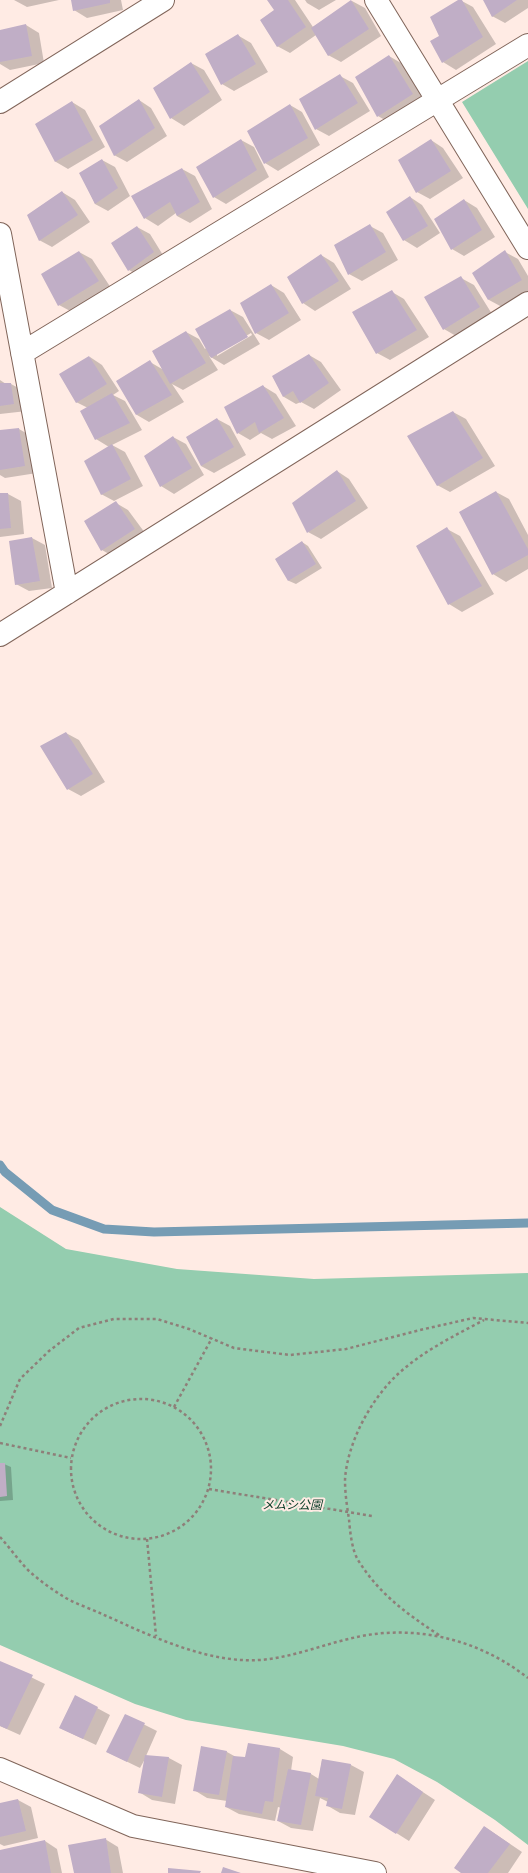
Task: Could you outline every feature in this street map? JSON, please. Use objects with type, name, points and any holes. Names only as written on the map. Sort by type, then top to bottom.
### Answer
[{"type":"street","points":[[376,0],[528,248]]},
{"type":"street","points":[[0,102],[151,4]]},
{"type":"street","points":[[22,353],[528,45]]},
{"type":"street","points":[[0,234],[66,593]]},
{"type":"street","points":[[0,635],[528,303]]},
{"type":"street","points":[[0,1769],[133,1826],[375,1873]]},
{"type":"path","points":[[0,1426],[20,1379],[48,1350],[80,1328],[114,1319],[157,1319],[212,1338],[234,1348],[290,1355],[346,1349],[473,1318],[528,1324]]},
{"type":"path","points":[[440,1636],[401,1610],[375,1583],[357,1559],[350,1530],[345,1480],[352,1444],[374,1400],[398,1374],[434,1346],[485,1320]]},
{"type":"path","points":[[174,1407],[212,1338]]},
{"type":"path","points":[[131,1399],[153,1400],[174,1407],[192,1420],[205,1440],[211,1464],[209,1488],[198,1510],[181,1528],[158,1538],[134,1540],[111,1534],[91,1519],[78,1501],[75,1494],[71,1480],[71,1458],[78,1437],[91,1419],[109,1406],[131,1399]]},
{"type":"path","points":[[0,1443],[71,1458]]},
{"type":"path","points":[[209,1488],[372,1516]]},
{"type":"path","points":[[0,1537],[29,1571],[62,1596],[198,1654],[234,1659],[269,1660],[358,1637],[397,1631],[440,1636],[480,1648],[518,1670],[528,1678]]},
{"type":"path","points":[[147,1539],[156,1636]]},
{"type":"green space","points":[[528,61],[528,209],[462,102]]},
{"type":"green space","name":"メムシ公園","points":[[0,1207],[66,1249],[177,1269],[314,1279],[528,1273],[528,1845],[495,1820],[437,1782],[394,1759],[343,1746],[186,1720],[135,1704],[0,1645]]},
{"type":"building","points":[[71,0],[110,0],[110,3],[73,11]]},
{"type":"building","points":[[267,0],[288,0],[306,27],[277,47],[260,20],[274,10]]},
{"type":"building","points":[[351,0],[369,29],[328,56],[311,28]]},
{"type":"building","points":[[458,0],[462,0],[483,37],[442,63],[430,41],[439,36],[430,17]]},
{"type":"building","points":[[483,0],[517,0],[492,17]]},
{"type":"building","points":[[26,24],[32,56],[0,62],[0,30]]},
{"type":"building","points":[[238,34],[256,64],[221,85],[205,54]]},
{"type":"building","points":[[389,55],[413,94],[377,117],[355,77]]},
{"type":"building","points":[[191,62],[210,92],[170,119],[153,88]]},
{"type":"building","points":[[340,74],[358,103],[315,130],[299,99]]},
{"type":"building","points":[[139,99],[155,128],[114,156],[99,126]]},
{"type":"building","points":[[72,101],[93,140],[55,162],[35,124]]},
{"type":"building","points":[[290,104],[308,138],[264,164],[247,131]]},
{"type":"building","points":[[241,139],[257,170],[213,198],[196,167]]},
{"type":"building","points":[[431,139],[451,171],[416,193],[398,160]]},
{"type":"building","points":[[102,159],[118,188],[95,204],[79,173]]},
{"type":"building","points":[[182,168],[200,202],[177,216],[170,202],[144,219],[131,196]]},
{"type":"building","points":[[62,191],[78,215],[39,241],[27,215]]},
{"type":"building","points":[[410,196],[428,226],[403,241],[386,212]]},
{"type":"building","points":[[464,199],[482,230],[451,250],[434,219]]},
{"type":"building","points":[[370,224],[386,252],[348,275],[334,245]]},
{"type":"building","points":[[137,226],[154,252],[128,271],[111,243]]},
{"type":"building","points":[[505,250],[522,280],[488,300],[472,273]]},
{"type":"building","points":[[79,251],[99,281],[58,306],[41,274]]},
{"type":"building","points":[[321,254],[339,281],[302,304],[287,277]]},
{"type":"building","points":[[461,276],[480,307],[443,330],[424,297]]},
{"type":"building","points":[[271,284],[289,313],[255,334],[240,303]]},
{"type":"building","points":[[392,290],[417,330],[376,354],[352,312]]},
{"type":"building","points":[[230,309],[248,337],[211,358],[195,329]]},
{"type":"building","points":[[186,331],[206,363],[170,384],[152,351]]},
{"type":"building","points":[[309,354],[329,383],[300,403],[293,391],[283,397],[272,376]]},
{"type":"building","points":[[89,356],[107,384],[76,403],[59,374]]},
{"type":"building","points":[[150,360],[172,395],[136,415],[116,381]]},
{"type":"building","points":[[0,383],[11,383],[14,404],[0,406]]},
{"type":"building","points":[[263,385],[284,418],[259,433],[255,422],[237,434],[224,407]]},
{"type":"building","points":[[112,393],[130,423],[95,440],[80,411]]},
{"type":"building","points":[[453,411],[483,458],[437,486],[407,436]]},
{"type":"building","points":[[217,418],[234,447],[201,466],[186,437]]},
{"type":"building","points":[[19,428],[25,466],[0,470],[0,430]]},
{"type":"building","points":[[173,436],[192,468],[160,487],[144,456]]},
{"type":"building","points":[[112,444],[131,479],[101,495],[84,461]]},
{"type":"building","points":[[337,470],[356,501],[307,533],[292,503]]},
{"type":"building","points":[[496,491],[528,549],[528,555],[492,575],[459,512]]},
{"type":"building","points":[[0,493],[8,493],[11,528],[0,529]]},
{"type":"building","points":[[116,501],[135,529],[101,551],[84,521]]},
{"type":"building","points":[[447,527],[482,586],[448,605],[416,546]]},
{"type":"building","points":[[32,537],[40,581],[15,585],[9,541]]},
{"type":"building","points":[[302,541],[316,564],[288,581],[275,559]]},
{"type":"building","points":[[66,732],[93,774],[67,790],[40,746]]},
{"type":"building","points":[[0,1463],[5,1463],[7,1496],[0,1497]]},
{"type":"building","points":[[0,1661],[33,1675],[7,1729],[0,1726]]},
{"type":"building","points":[[75,1695],[98,1707],[83,1739],[59,1728]]},
{"type":"building","points":[[125,1714],[145,1723],[127,1762],[106,1752]]},
{"type":"building","points":[[248,1743],[280,1748],[273,1802],[265,1801],[262,1814],[225,1807],[233,1756],[245,1757]]},
{"type":"building","points":[[201,1746],[227,1751],[219,1795],[193,1791]]},
{"type":"building","points":[[145,1755],[169,1757],[162,1797],[138,1793]]},
{"type":"building","points":[[322,1759],[351,1764],[342,1809],[326,1806],[328,1798],[315,1796]]},
{"type":"building","points":[[288,1769],[311,1773],[301,1825],[277,1821]]},
{"type":"building","points":[[397,1774],[423,1792],[396,1834],[369,1817]]},
{"type":"building","points":[[18,1799],[26,1831],[0,1837],[0,1803]]},
{"type":"building","points":[[484,1826],[510,1844],[488,1873],[461,1873],[454,1868]]},
{"type":"building","points":[[106,1838],[111,1873],[74,1873],[68,1845]]},
{"type":"building","points":[[45,1840],[51,1873],[0,1873],[0,1850]]},
{"type":"building","points":[[223,1867],[241,1873],[221,1873]]},
{"type":"building","points":[[168,1868],[201,1871],[200,1873],[168,1873]]},
{"type":"waterway","points":[[0,1165],[5,1172],[52,1210],[104,1229],[154,1232],[528,1223]]}]
